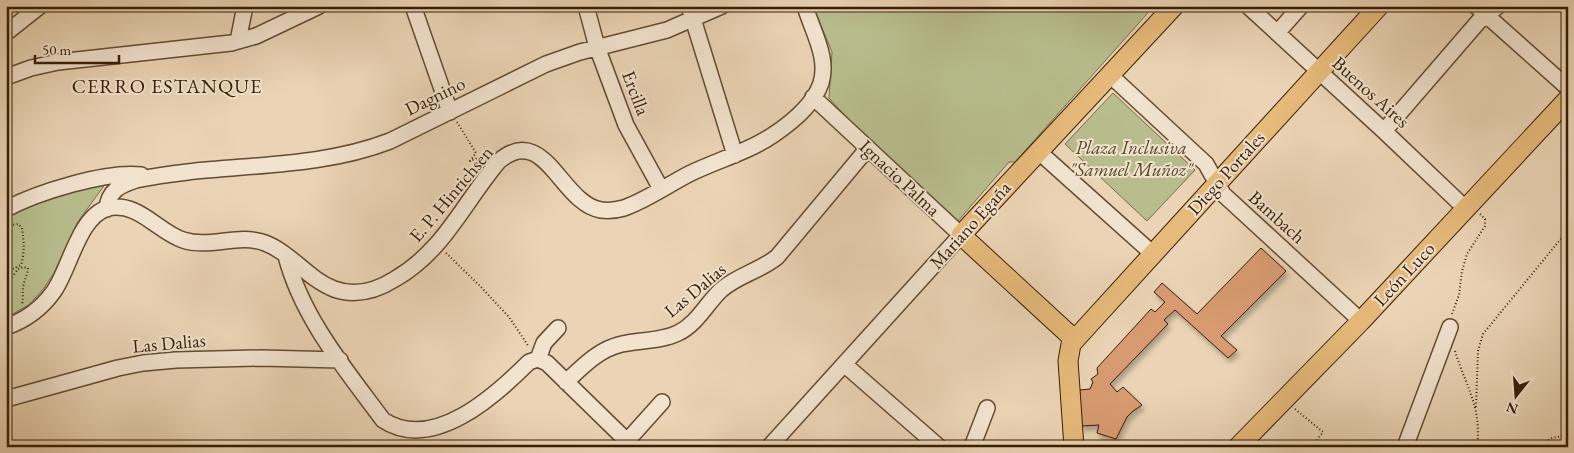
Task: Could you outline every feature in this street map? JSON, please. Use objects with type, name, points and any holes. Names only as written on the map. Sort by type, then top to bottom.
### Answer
[{"type":"main road","name":"Mariano Egaña","points":[[961,235],[1174,6]]},
{"type":"main road","name":"Diego Portales","points":[[1075,340],[1378,6]]},
{"type":"main road","name":"León Luco","points":[[1238,447],[1361,320],[1568,99]]},
{"type":"main road","name":"Ignacio Palma","points":[[961,235],[1075,340]]},
{"type":"main road","points":[[1074,447],[1068,361],[1069,349],[1075,340]]},
{"type":"street","points":[[6,33],[40,6]]},
{"type":"street","points":[[238,41],[245,6]]},
{"type":"street","points":[[6,77],[31,68],[58,62],[238,41],[256,36],[320,6]]},
{"type":"street","points":[[413,6],[450,112]]},
{"type":"street","name":"Ercilla","points":[[586,6],[597,47],[626,125],[661,189]]},
{"type":"street","name":"Dagnino","points":[[107,209],[109,197],[115,189],[136,180],[342,155],[390,141],[537,68],[564,57],[653,34],[691,13],[722,6]]},
{"type":"street","points":[[806,6],[823,61],[821,83],[813,97]]},
{"type":"street","name":"Buenos Aires","points":[[1248,6],[1384,131],[1471,203]]},
{"type":"street","points":[[1277,33],[1301,6]]},
{"type":"street","points":[[1384,131],[1486,9],[1568,88]]},
{"type":"street","points":[[691,13],[734,155]]},
{"type":"street","name":"Bambach","points":[[1110,75],[1206,164],[1223,194],[1361,320]]},
{"type":"street","name":"Ignacio Palma","points":[[813,97],[961,235]]},
{"type":"street","name":"E. P. Hinrichsen","points":[[107,209],[118,207],[130,209],[171,235],[190,242],[206,244],[256,241],[272,246],[325,284],[340,290],[357,292],[376,289],[403,274],[425,258],[496,166],[509,154],[519,150],[531,151],[540,157],[580,201],[594,208],[609,211],[624,208],[697,171],[761,143],[791,121],[813,97]]},
{"type":"street","name":"Las Dalias","points":[[566,382],[586,363],[604,350],[621,344],[671,336],[687,328],[723,288],[743,276],[763,268],[777,257],[868,148]]},
{"type":"street","points":[[1038,151],[1153,254]]},
{"type":"street","name":"Dagnino","points":[[6,209],[40,194],[104,177],[125,174],[153,177]]},
{"type":"street","points":[[13,324],[35,312],[48,299],[60,280],[87,224],[96,215],[107,209]]},
{"type":"street","name":"Mariano Egaña","points":[[770,447],[961,235]]},
{"type":"street","points":[[286,256],[294,284],[303,302],[340,360],[388,424],[402,434],[422,437],[445,431],[470,419],[529,362],[538,360],[547,363],[630,444],[662,402]]},
{"type":"street","points":[[1405,447],[1450,327]]},
{"type":"street","points":[[538,360],[544,343],[558,328]]},
{"type":"street","name":"Las Dalias","points":[[6,399],[118,368],[156,362],[261,358],[340,360]]},
{"type":"street","points":[[844,364],[939,447]]},
{"type":"street","points":[[972,447],[987,408]]},
{"type":"path","points":[[450,112],[476,153],[470,162],[488,154],[484,162]]},
{"type":"path","points":[[1471,203],[1482,203],[1476,210],[1483,216],[1485,226],[1464,263],[1461,287],[1450,327],[1460,365],[1476,409]]},
{"type":"path","points":[[6,209],[11,225],[18,224],[22,228],[24,242],[24,256],[21,265],[11,282],[6,286]]},
{"type":"path","points":[[1477,447],[1479,429],[1476,409],[1478,351],[1483,334],[1568,230]]},
{"type":"path","points":[[437,244],[509,317],[538,360]]},
{"type":"path","points":[[6,267],[12,269],[21,265]]},
{"type":"path","points":[[13,324],[21,308],[24,296],[22,287],[27,277],[28,268],[18,269]]},
{"type":"path","points":[[1284,400],[1323,432],[1312,447]]},
{"type":"path","points":[[1536,447],[1552,438],[1568,435]]},
{"type":"green space","points":[[813,6],[1154,6],[1015,162],[1009,162],[958,221],[875,146],[829,98],[832,52]]},
{"type":"green space","name":"Plaza Inclusiva \"Samuel Muñoz\"","points":[[1113,93],[1195,170],[1147,221],[1065,144]]},
{"type":"green space","points":[[106,183],[77,223],[54,273],[44,288],[30,304],[6,318],[6,218],[42,200]]},
{"type":"building","points":[[1261,248],[1286,271],[1221,336],[1237,350],[1228,358],[1175,310],[1164,320],[1168,324],[1110,384],[1117,392],[1123,387],[1142,405],[1127,417],[1116,439],[1097,433],[1099,425],[1081,426],[1079,390],[1090,389],[1093,382],[1091,379],[1098,374],[1097,368],[1151,309],[1155,312],[1165,302],[1154,292],[1162,283],[1197,314]]},
{"type":"district","name":"CERRO ESTANQUE","points":[[167,86]]}]
